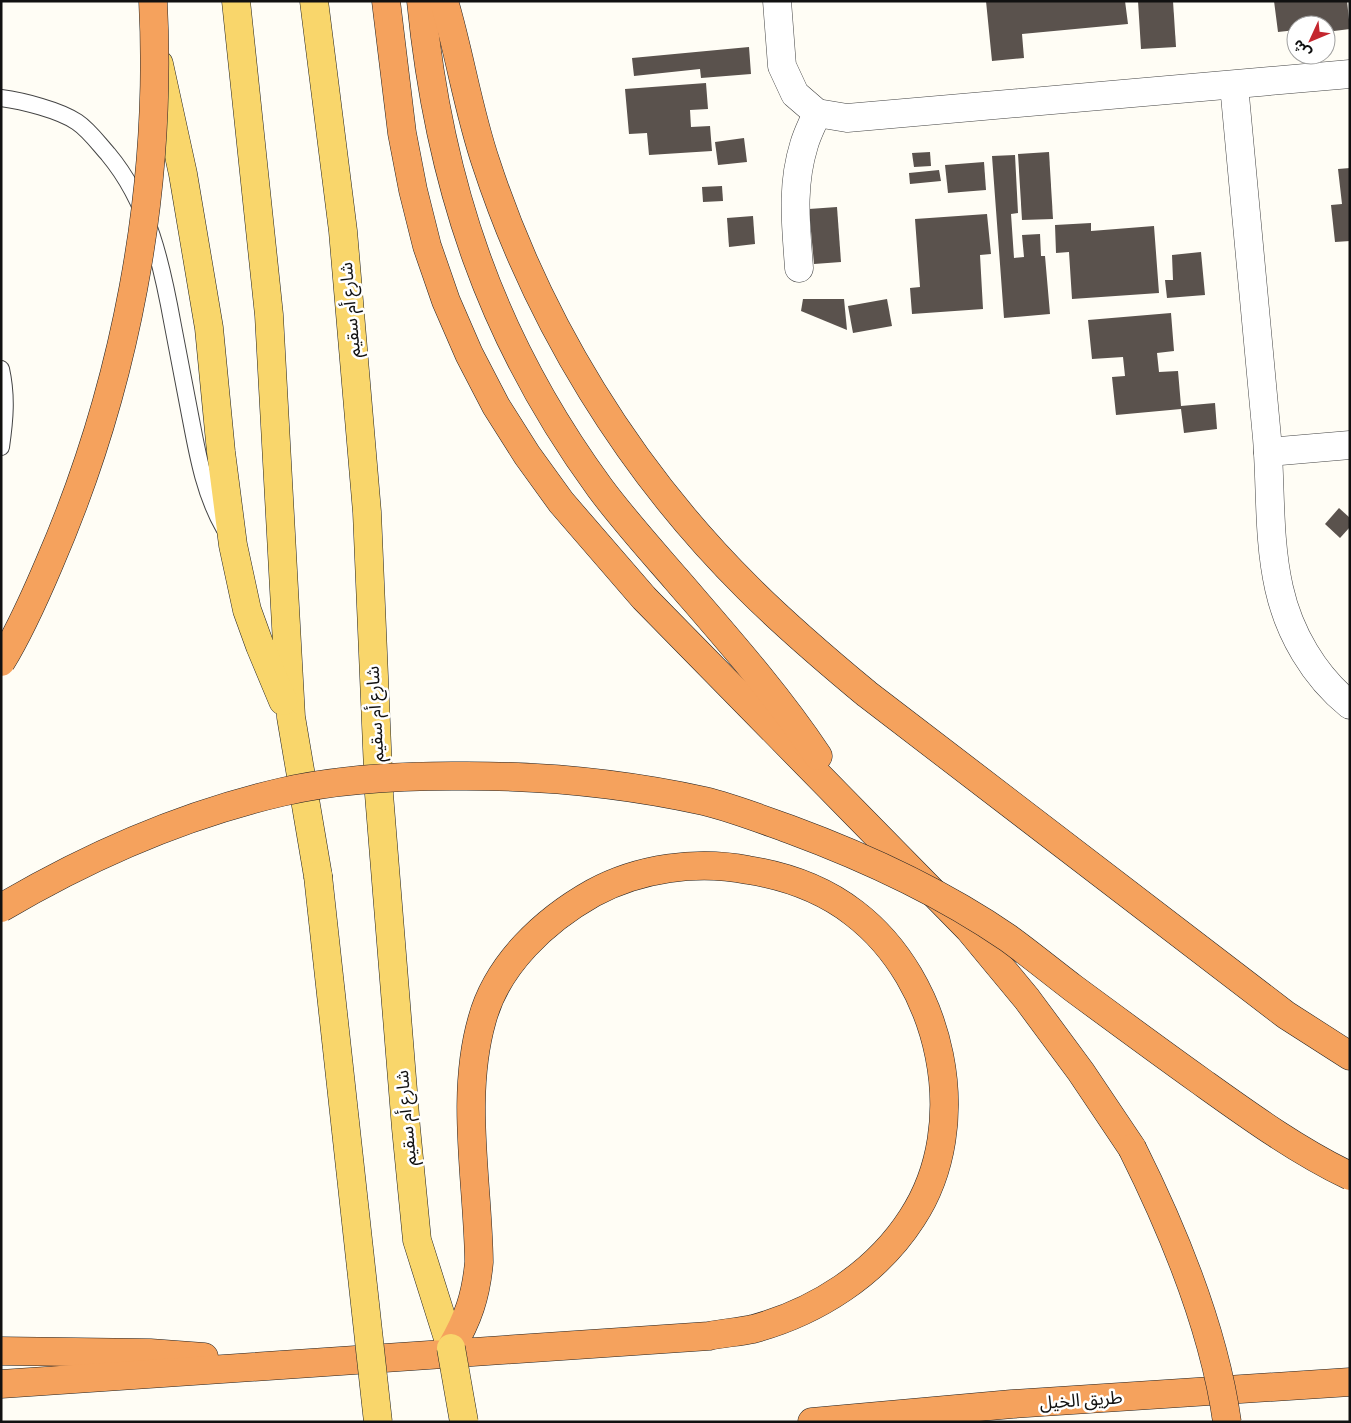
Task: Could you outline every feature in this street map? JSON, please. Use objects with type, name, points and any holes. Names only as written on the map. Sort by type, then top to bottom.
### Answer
[{"type":"highway","points":[[1,662],[34,598],[64,529],[84,476],[104,412],[120,348],[134,284],[149,171],[154,86],[153,1]]},
{"type":"highway","points":[[386,1],[402,133],[413,190],[427,246],[446,301],[469,354],[496,406],[527,455],[561,502],[608,557],[688,644],[842,798],[969,929],[1027,999],[1082,1072],[1132,1148],[1157,1198],[1197,1302],[1213,1356],[1227,1422]]},
{"type":"highway","points":[[421,1],[426,56],[456,196],[486,285],[504,328],[525,370],[558,427],[601,488],[770,690],[804,735],[842,798]]},
{"type":"highway","points":[[444,1],[466,98],[486,163],[509,227],[536,290],[597,400],[641,464],[693,528],[747,587],[798,635],[867,694],[1286,1015],[1350,1056]]},
{"type":"highway","points":[[1,908],[78,866],[137,839],[197,816],[283,792],[326,784],[414,777],[491,776],[611,785],[704,802],[751,815],[825,843],[905,879],[958,907],[1008,938],[1113,1018],[1262,1125],[1289,1143],[1350,1176]]},
{"type":"highway","points":[[1,1384],[709,1336],[750,1330],[783,1319],[829,1298],[869,1267],[894,1244],[914,1217],[929,1187],[939,1155],[944,1121],[944,1088],[939,1054],[930,1022],[913,983],[900,962],[879,936],[854,913],[826,895],[795,881],[731,866],[699,866],[634,875],[610,884],[583,899],[557,917],[533,938],[512,962],[495,988],[483,1016],[474,1055],[471,1094],[478,1229],[478,1277],[471,1307],[462,1328],[450,1348]]},
{"type":"highway","points":[[1,1351],[185,1355],[219,1359],[254,1368]]},
{"type":"highway","name":"طريق الخيل","points":[[812,1422],[1012,1404],[1350,1382]]},
{"type":"main road","points":[[146,1],[183,174],[209,328],[221,452],[233,545],[247,610],[274,682],[291,717]]},
{"type":"main road","points":[[236,1],[269,315],[291,717],[318,876],[378,1422]]},
{"type":"main road","name":"شارع أم سقيم","points":[[314,1],[343,231],[367,512],[379,794],[406,1128],[418,1240],[450,1348],[464,1422]]},
{"type":"street","points":[[777,1],[782,66],[794,94],[818,113],[846,118],[1350,74]]},
{"type":"street","points":[[1234,85],[1268,452],[1272,548],[1279,589],[1292,629],[1312,666],[1350,706]]},
{"type":"street","points":[[799,268],[794,208],[797,175],[804,144],[818,113]]},
{"type":"street","points":[[1268,452],[1350,445]]},
{"type":"lane","points":[[1,98],[18,100],[48,109],[77,122],[97,141],[116,164],[132,188],[144,213],[155,244],[166,286],[203,477],[211,500],[233,545]]},
{"type":"lane","points":[[1,369],[5,390],[1,447]]},
{"type":"building","points":[[986,1],[1125,1],[1128,24],[1022,34],[1024,58],[992,61]]},
{"type":"building","points":[[1138,1],[1173,1],[1176,47],[1141,49]]},
{"type":"building","points":[[1274,1],[1347,1],[1350,29],[1336,31],[1336,15],[1286,15],[1286,31],[1278,32]]},
{"type":"building","points":[[749,47],[751,74],[701,78],[700,69],[634,76],[632,58]]},
{"type":"building","points":[[706,83],[708,109],[690,110],[691,127],[710,126],[712,151],[649,155],[647,133],[629,134],[625,89]]},
{"type":"building","points":[[744,138],[747,162],[718,165],[715,142]]},
{"type":"building","points":[[930,152],[931,166],[914,167],[912,153]]},
{"type":"building","points":[[1049,152],[1053,219],[1022,220],[1018,154]]},
{"type":"building","points":[[1015,155],[1018,213],[1011,214],[1014,258],[1024,257],[1022,235],[1040,234],[1041,256],[1045,256],[1050,314],[1004,318],[992,156]]},
{"type":"building","points":[[984,162],[986,190],[948,193],[945,165]]},
{"type":"building","points":[[1350,168],[1350,241],[1335,242],[1331,205],[1342,204],[1338,169]]},
{"type":"building","points":[[939,170],[941,181],[910,184],[909,173]]},
{"type":"building","points":[[722,186],[723,201],[703,202],[702,187]]},
{"type":"building","points":[[837,207],[841,262],[814,264],[809,209]]},
{"type":"building","points":[[987,214],[991,254],[980,255],[983,309],[912,314],[910,288],[920,287],[915,219]]},
{"type":"building","points":[[753,216],[755,244],[729,247],[727,218]]},
{"type":"building","points":[[1091,223],[1091,231],[1154,226],[1159,293],[1072,299],[1069,252],[1056,253],[1055,225]]},
{"type":"building","points":[[1201,252],[1205,295],[1167,298],[1165,280],[1173,280],[1172,255]]},
{"type":"building","points":[[803,299],[844,299],[847,330],[801,311]]},
{"type":"building","points":[[887,299],[892,326],[853,333],[848,306]]},
{"type":"building","points":[[1171,313],[1174,351],[1157,353],[1159,372],[1178,371],[1181,406],[1215,403],[1217,429],[1184,433],[1181,409],[1116,415],[1112,377],[1125,376],[1123,357],[1092,359],[1088,320]]},
{"type":"building","points":[[1339,508],[1350,518],[1350,527],[1340,538],[1325,524]]}]
